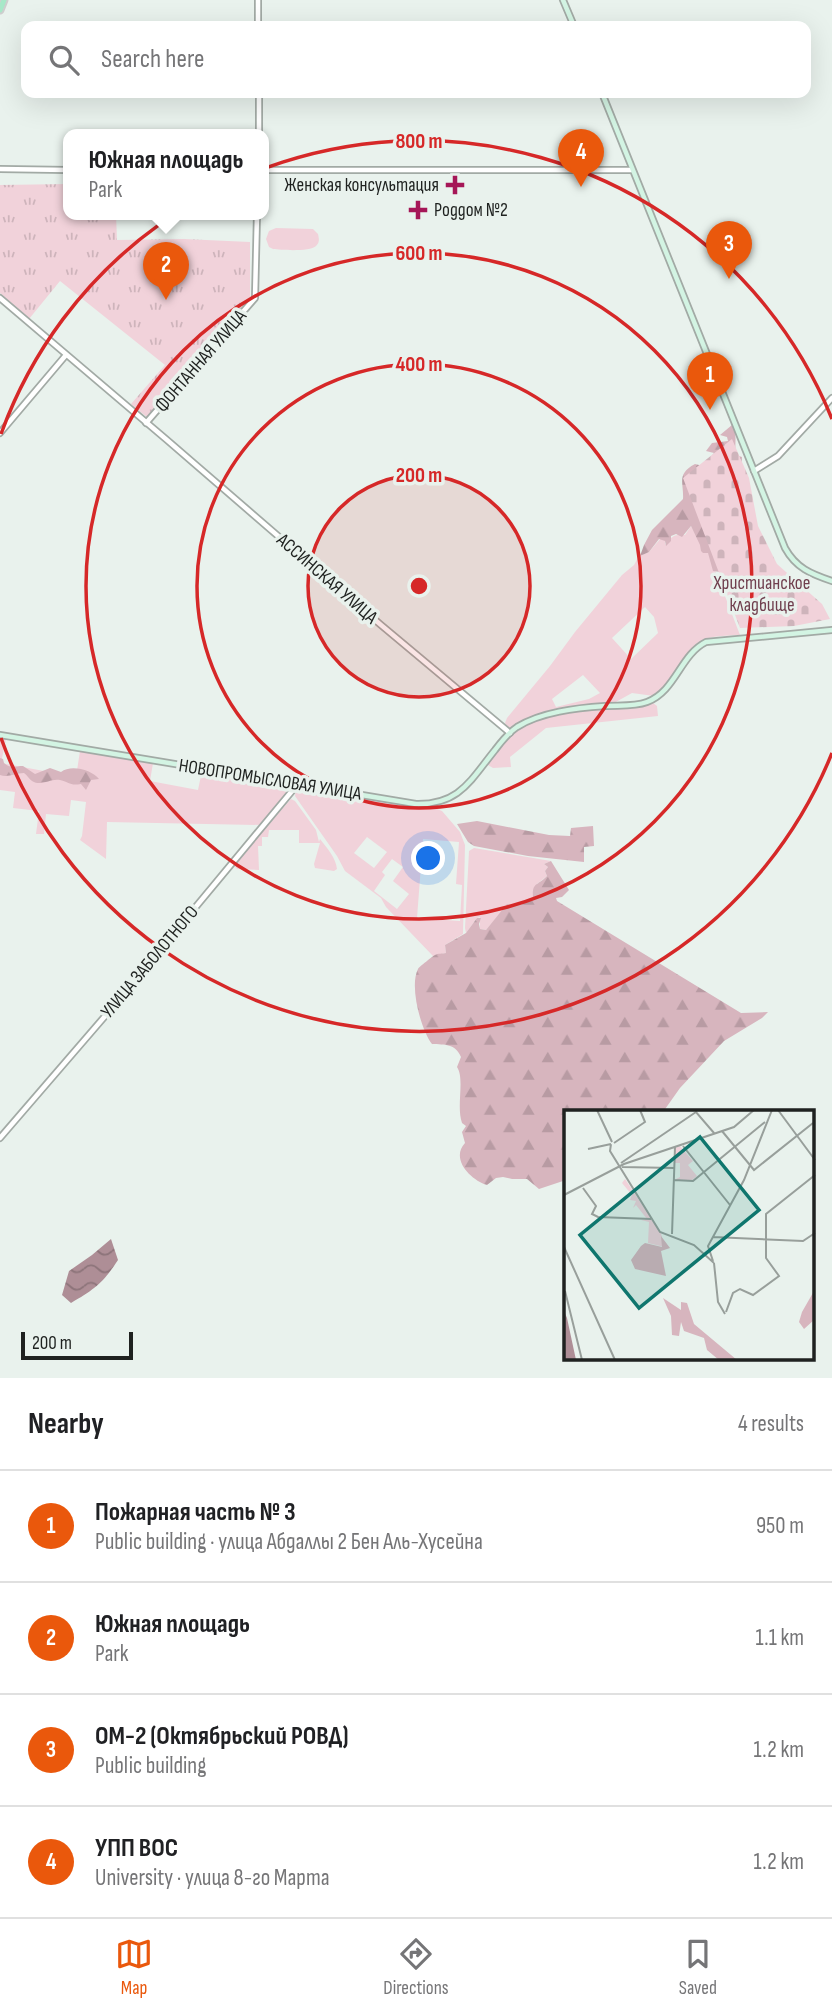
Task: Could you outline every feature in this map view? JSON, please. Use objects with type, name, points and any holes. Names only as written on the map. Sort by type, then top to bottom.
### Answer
[{"type":"main road","points":[[0,10],[4,0]]},
{"type":"main road","points":[[563,0],[572,21]]},
{"type":"main road","points":[[603,98],[785,548],[793,561],[804,570],[832,581]]},
{"type":"main road","points":[[510,733],[528,722],[551,714],[650,701],[663,692],[695,649],[706,642],[832,630]]},
{"type":"main road","name":"НОВОПРОМЫСЛОВАЯ УЛИЦА","points":[[0,735],[416,804],[449,800],[463,789],[510,733]]},
{"type":"street","points":[[258,0],[258,21]]},
{"type":"street","points":[[259,98],[259,129]]},
{"type":"street","points":[[0,169],[63,170]]},
{"type":"street","points":[[269,170],[632,170]]},
{"type":"street","name":"ФОНТАННАЯ УЛИЦА","points":[[146,423],[253,302],[256,294],[257,220]]},
{"type":"street","name":"АССИНСКАЯ УЛИЦА","points":[[0,298],[510,733]]},
{"type":"street","points":[[0,433],[66,355]]},
{"type":"street","points":[[754,471],[778,456],[832,398]]},
{"type":"street","name":"УЛИЦА ЗАБОЛОТНОГО","points":[[0,1138],[298,785]]},
{"type":"green space","points":[[63,184],[63,220],[116,220],[117,240],[250,242],[250,297],[148,418],[131,404],[165,365],[60,281],[29,319],[0,293],[0,185]]},
{"type":"green space","points":[[276,228],[313,229],[318,234],[319,242],[308,249],[273,249],[269,247],[266,239],[269,231]]},
{"type":"green space","points":[[732,425],[736,455],[742,457],[720,572],[713,571],[708,553],[701,551],[691,526],[682,537],[676,534],[671,536],[671,541],[666,546],[665,541],[659,539],[649,552],[640,556],[652,530],[683,499],[682,479],[685,471],[695,464],[703,466],[714,453],[706,451],[712,443],[728,441],[727,437],[720,435]]},
{"type":"green space","name":"Христианское кладбище","points":[[732,439],[749,478],[758,526],[777,564],[822,604],[830,619],[794,626],[740,628],[683,478]]},
{"type":"green space","points":[[691,526],[701,545],[701,551],[708,552],[740,635],[710,638],[695,645],[654,696],[632,693],[614,703],[551,712],[513,728],[507,727],[507,718],[639,556],[649,552],[661,538],[665,540],[665,545],[673,537],[685,535]],"holes":[[[645,607],[654,617],[658,633],[631,659],[612,638]],[[583,675],[600,693],[589,699],[556,707],[552,699]]]},
{"type":"green space","points":[[653,703],[657,706],[658,716],[546,728],[510,757],[511,767],[493,768],[488,765],[515,733],[532,722],[571,711]]},
{"type":"green space","points":[[0,738],[6,739],[1,763],[76,777],[80,751],[153,763],[150,781],[198,790],[202,771],[285,785],[290,791],[262,825],[107,822],[106,859],[80,840],[86,802],[71,800],[69,816],[46,814],[44,834],[36,834],[39,811],[13,808],[15,792],[0,790]]},
{"type":"green space","points":[[0,758],[8,766],[23,766],[35,774],[50,768],[61,772],[76,768],[92,773],[99,779],[91,780],[86,790],[81,784],[60,780],[36,783],[24,773],[3,776],[0,775]]},
{"type":"green space","points":[[296,790],[442,811],[460,832],[465,845],[463,934],[445,945],[446,953],[433,956],[386,907],[381,898],[345,871],[295,796]],"holes":[[[367,837],[387,852],[374,868],[354,853]],[[423,839],[459,842],[456,884],[462,885],[460,921],[417,918]],[[392,859],[403,867],[393,881],[409,894],[397,909],[374,891],[385,875],[382,872]]]},
{"type":"green space","points":[[291,799],[316,830],[319,842],[320,839],[331,853],[337,869],[334,871],[315,868],[320,843],[299,843],[299,830],[269,830],[268,837],[262,837],[262,846],[258,846],[259,870],[237,869],[234,865],[236,861]]},
{"type":"green space","points":[[477,821],[549,835],[570,836],[571,828],[593,826],[594,846],[584,847],[584,862],[528,856],[474,846],[468,842],[457,824]]},
{"type":"green space","points":[[474,848],[551,861],[544,864],[548,867],[545,871],[547,876],[537,884],[533,898],[513,905],[499,915],[486,930],[480,929],[480,917],[477,918],[466,933],[469,851]]},
{"type":"green space","points":[[551,861],[569,890],[562,897],[556,898],[557,901],[741,1013],[768,1012],[724,1041],[680,1088],[664,1110],[564,1110],[564,1181],[539,1189],[527,1179],[503,1177],[496,1178],[487,1185],[469,1174],[461,1162],[461,1149],[465,1143],[462,1132],[466,1126],[460,1116],[460,1078],[457,1067],[461,1057],[453,1047],[432,1044],[428,1037],[420,1019],[416,977],[418,969],[436,954],[446,953],[445,945],[466,933],[477,918],[481,918],[480,929],[486,930],[507,904],[513,905],[533,899],[534,887],[547,876],[545,871],[548,867],[544,864]]},
{"type":"water","points":[[111,1239],[118,1260],[98,1285],[71,1303],[62,1295],[69,1271]]},
{"type":"place","name":"Женская консультация","points":[[455,185]]},
{"type":"place","name":"УПП ВОС","points":[[581,187]]},
{"type":"place","name":"Роддом №2","points":[[418,210]]},
{"type":"place","name":"ОМ-2 (Октябрьский РОВД)","points":[[729,279]]},
{"type":"place","name":"Южная площадь","points":[[166,300]]},
{"type":"place","name":"Пожарная часть № 3","points":[[710,410]]}]
